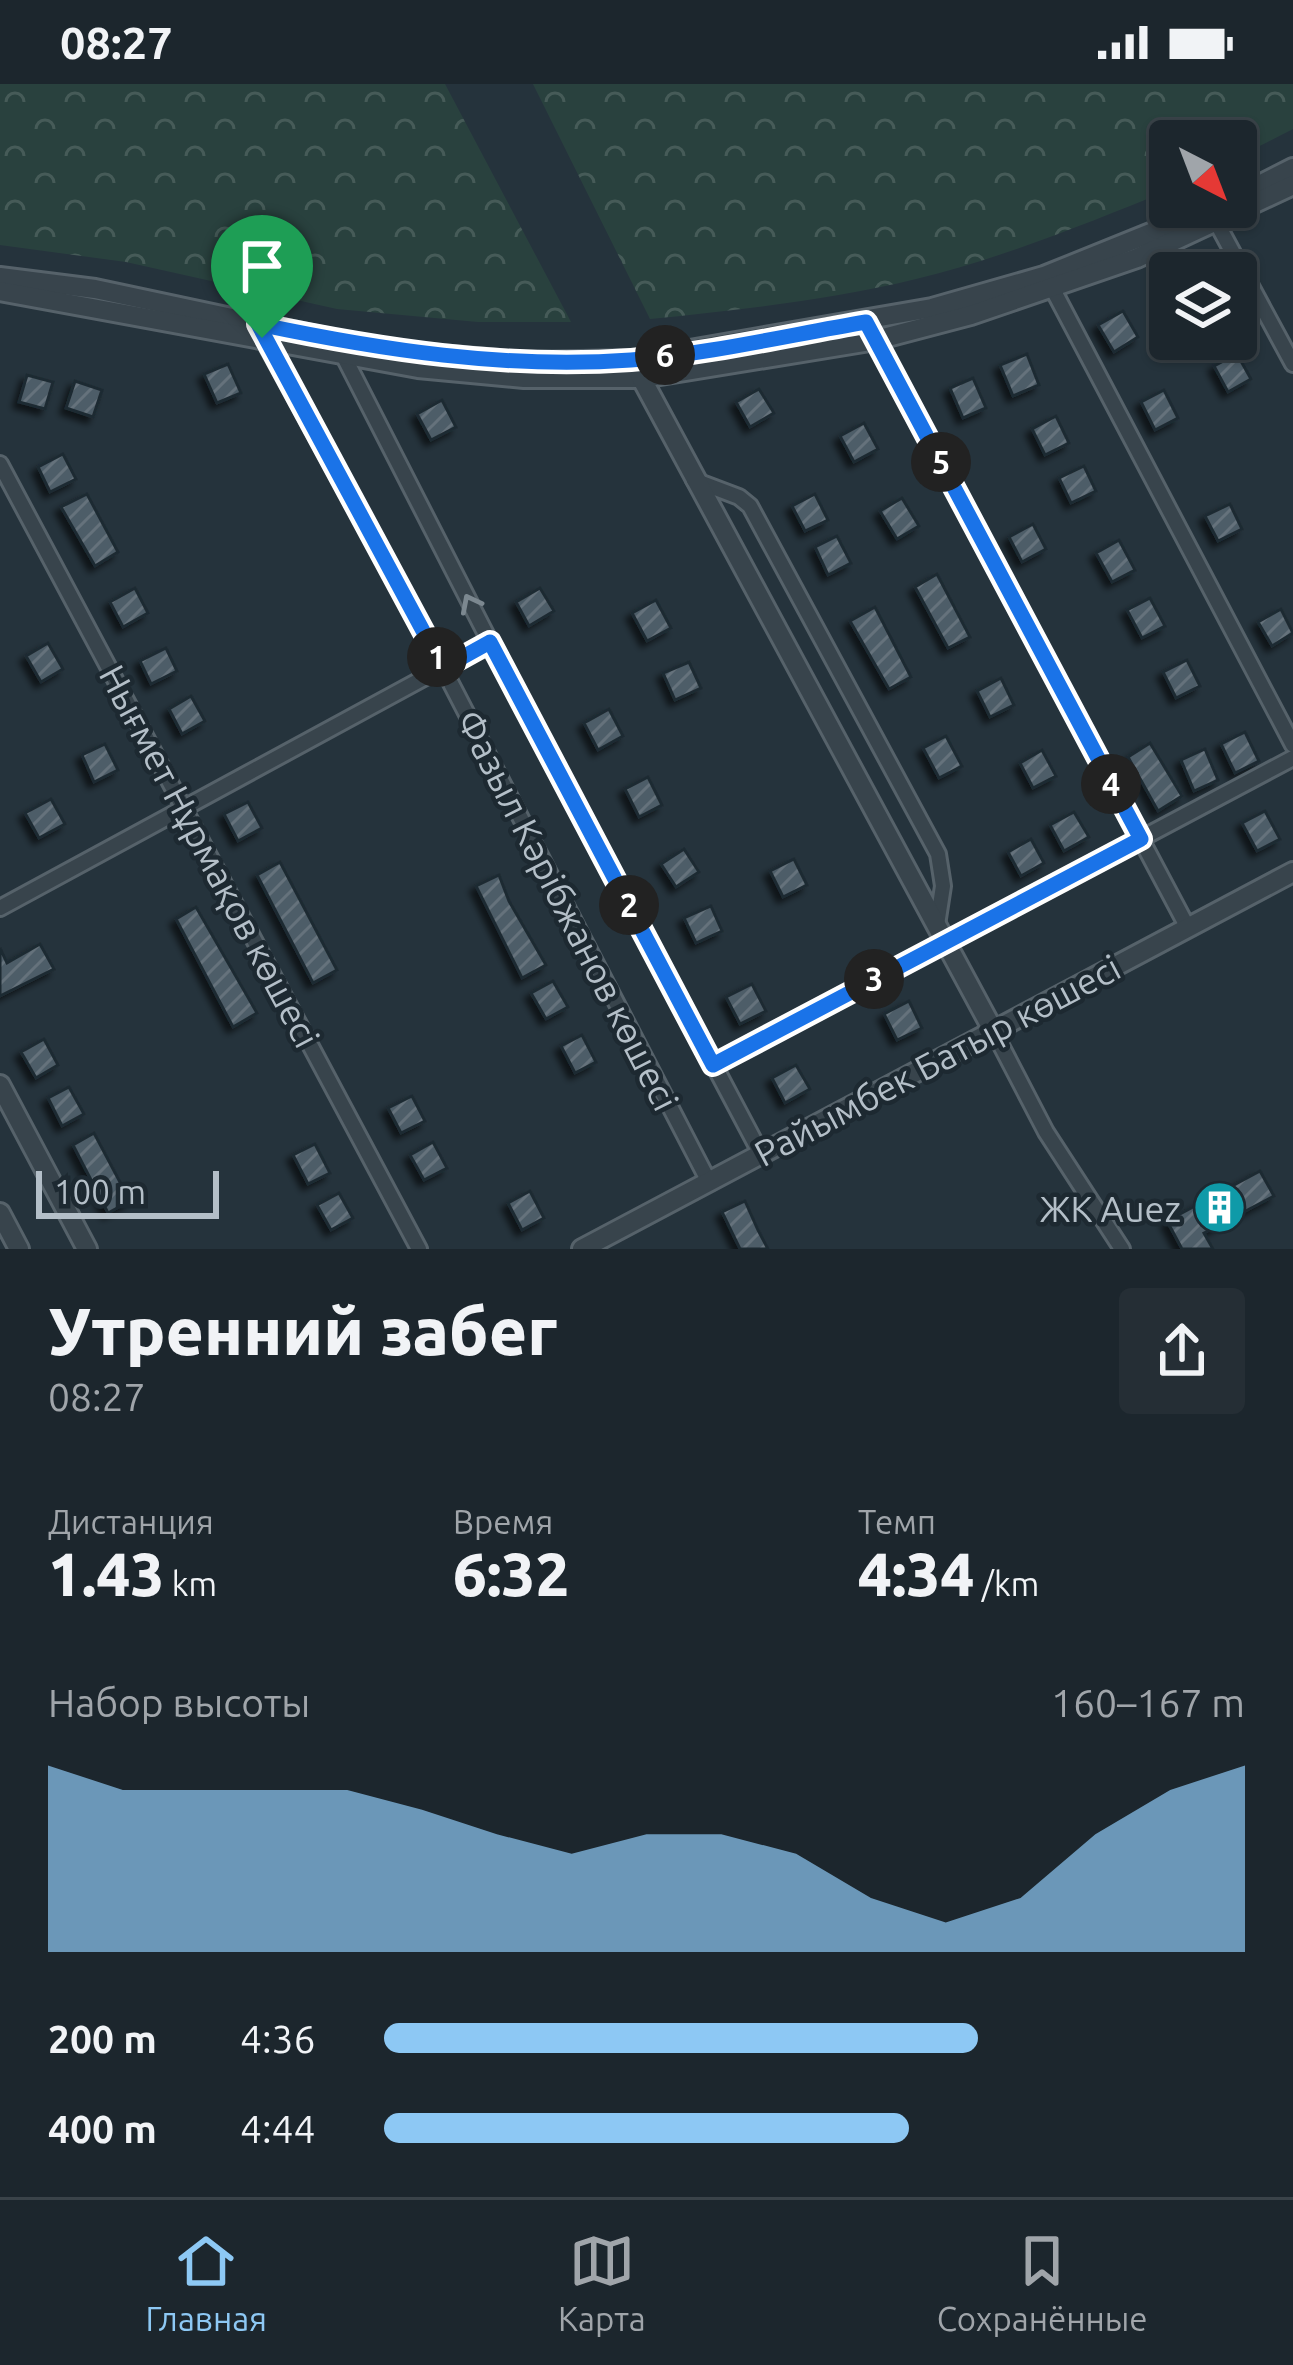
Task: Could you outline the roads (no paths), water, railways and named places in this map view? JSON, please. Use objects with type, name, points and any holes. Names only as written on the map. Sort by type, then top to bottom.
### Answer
[{"type":"street","points":[[1257,187],[1293,169]]},
{"type":"street","points":[[1257,198],[1293,185]]},
{"type":"street","points":[[0,278],[94,290],[340,349],[524,378],[876,340],[1049,283],[1179,228]]},
{"type":"street","points":[[1222,228],[1293,364]]},
{"type":"street","points":[[637,369],[1049,283]]},
{"type":"street","points":[[1049,283],[1293,745]]},
{"type":"street","points":[[0,291],[260,331]]},
{"type":"street","points":[[866,322],[1188,928]]},
{"type":"street","name":"Фазыл Кәрібжанов көшесі","points":[[260,331],[443,668],[708,1180]]},
{"type":"street","points":[[340,349],[760,1152]]},
{"type":"street","points":[[637,369],[1046,1132],[1122,1249]]},
{"type":"street","name":"Нығмет Нұрмақов көшесі","points":[[0,464],[419,1249]]},
{"type":"street","points":[[694,480],[750,506],[927,834],[942,870],[939,936]]},
{"type":"street","points":[[0,908],[490,642]]},
{"type":"street","points":[[713,1065],[939,936],[1141,839],[1293,758]]},
{"type":"street","name":"Райымбек Батыр көшесі","points":[[582,1249],[1293,872]]},
{"type":"street","points":[[0,1084],[87,1249]]},
{"type":"street","points":[[0,1213],[19,1249]]},
{"type":"place","name":"ЖК Auez","points":[[1220,1208]]}]
